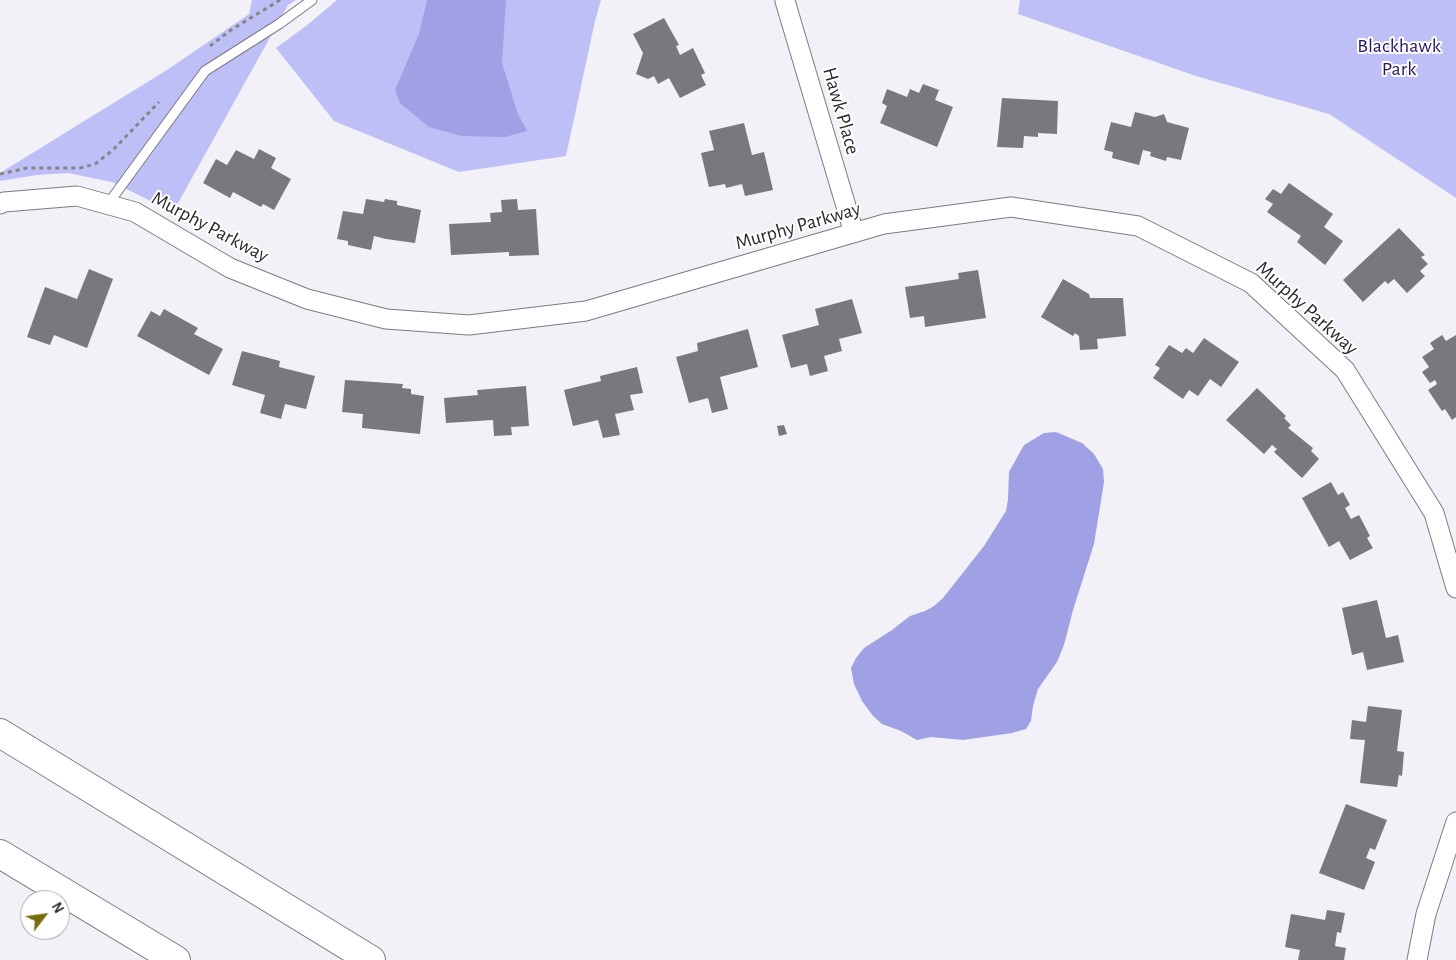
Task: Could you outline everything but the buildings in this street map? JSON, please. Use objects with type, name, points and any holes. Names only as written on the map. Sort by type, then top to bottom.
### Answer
[{"type":"highway","points":[[0,733],[371,960]]},
{"type":"highway","points":[[0,854],[176,960]]},
{"type":"street","name":"Hawk Place","points":[[785,1],[854,233]]},
{"type":"street","name":"Murphy Parkway","points":[[0,204],[4,202],[77,196],[135,212],[230,268],[307,299],[386,318],[469,325],[586,311],[884,224],[1011,207],[1138,226],[1251,283],[1344,370],[1434,513],[1456,588]]},
{"type":"street","points":[[1417,960],[1426,914],[1456,822]]},
{"type":"lane","points":[[108,204],[205,71],[279,24],[312,0]]},
{"type":"path","points":[[208,47],[231,30],[281,0]]},
{"type":"path","points":[[0,174],[27,168],[80,168],[95,164],[113,150],[164,96]]},
{"type":"green space","points":[[252,0],[296,0],[288,5],[173,212],[112,182],[68,173],[37,175],[0,181],[0,173],[167,70],[249,14]]},
{"type":"green space","points":[[337,0],[601,0],[566,156],[459,172],[334,121],[276,48]]},
{"type":"green space","name":"Blackhawk Park","points":[[1020,0],[1456,0],[1456,198],[1329,114],[1196,76],[1018,14]]},
{"type":"shaded area","points":[[427,0],[506,0],[502,63],[518,114],[527,131],[505,137],[461,136],[429,127],[400,103],[395,90],[419,34]]},
{"type":"shaded area","points":[[1056,432],[1082,443],[1094,454],[1103,469],[1104,482],[1094,544],[1064,645],[1057,662],[1038,689],[1031,721],[1026,729],[1012,733],[963,740],[931,737],[917,740],[901,731],[882,724],[873,716],[862,701],[854,684],[851,668],[856,658],[864,648],[910,616],[925,611],[943,598],[984,546],[1006,511],[1009,472],[1024,445],[1044,433]]}]
